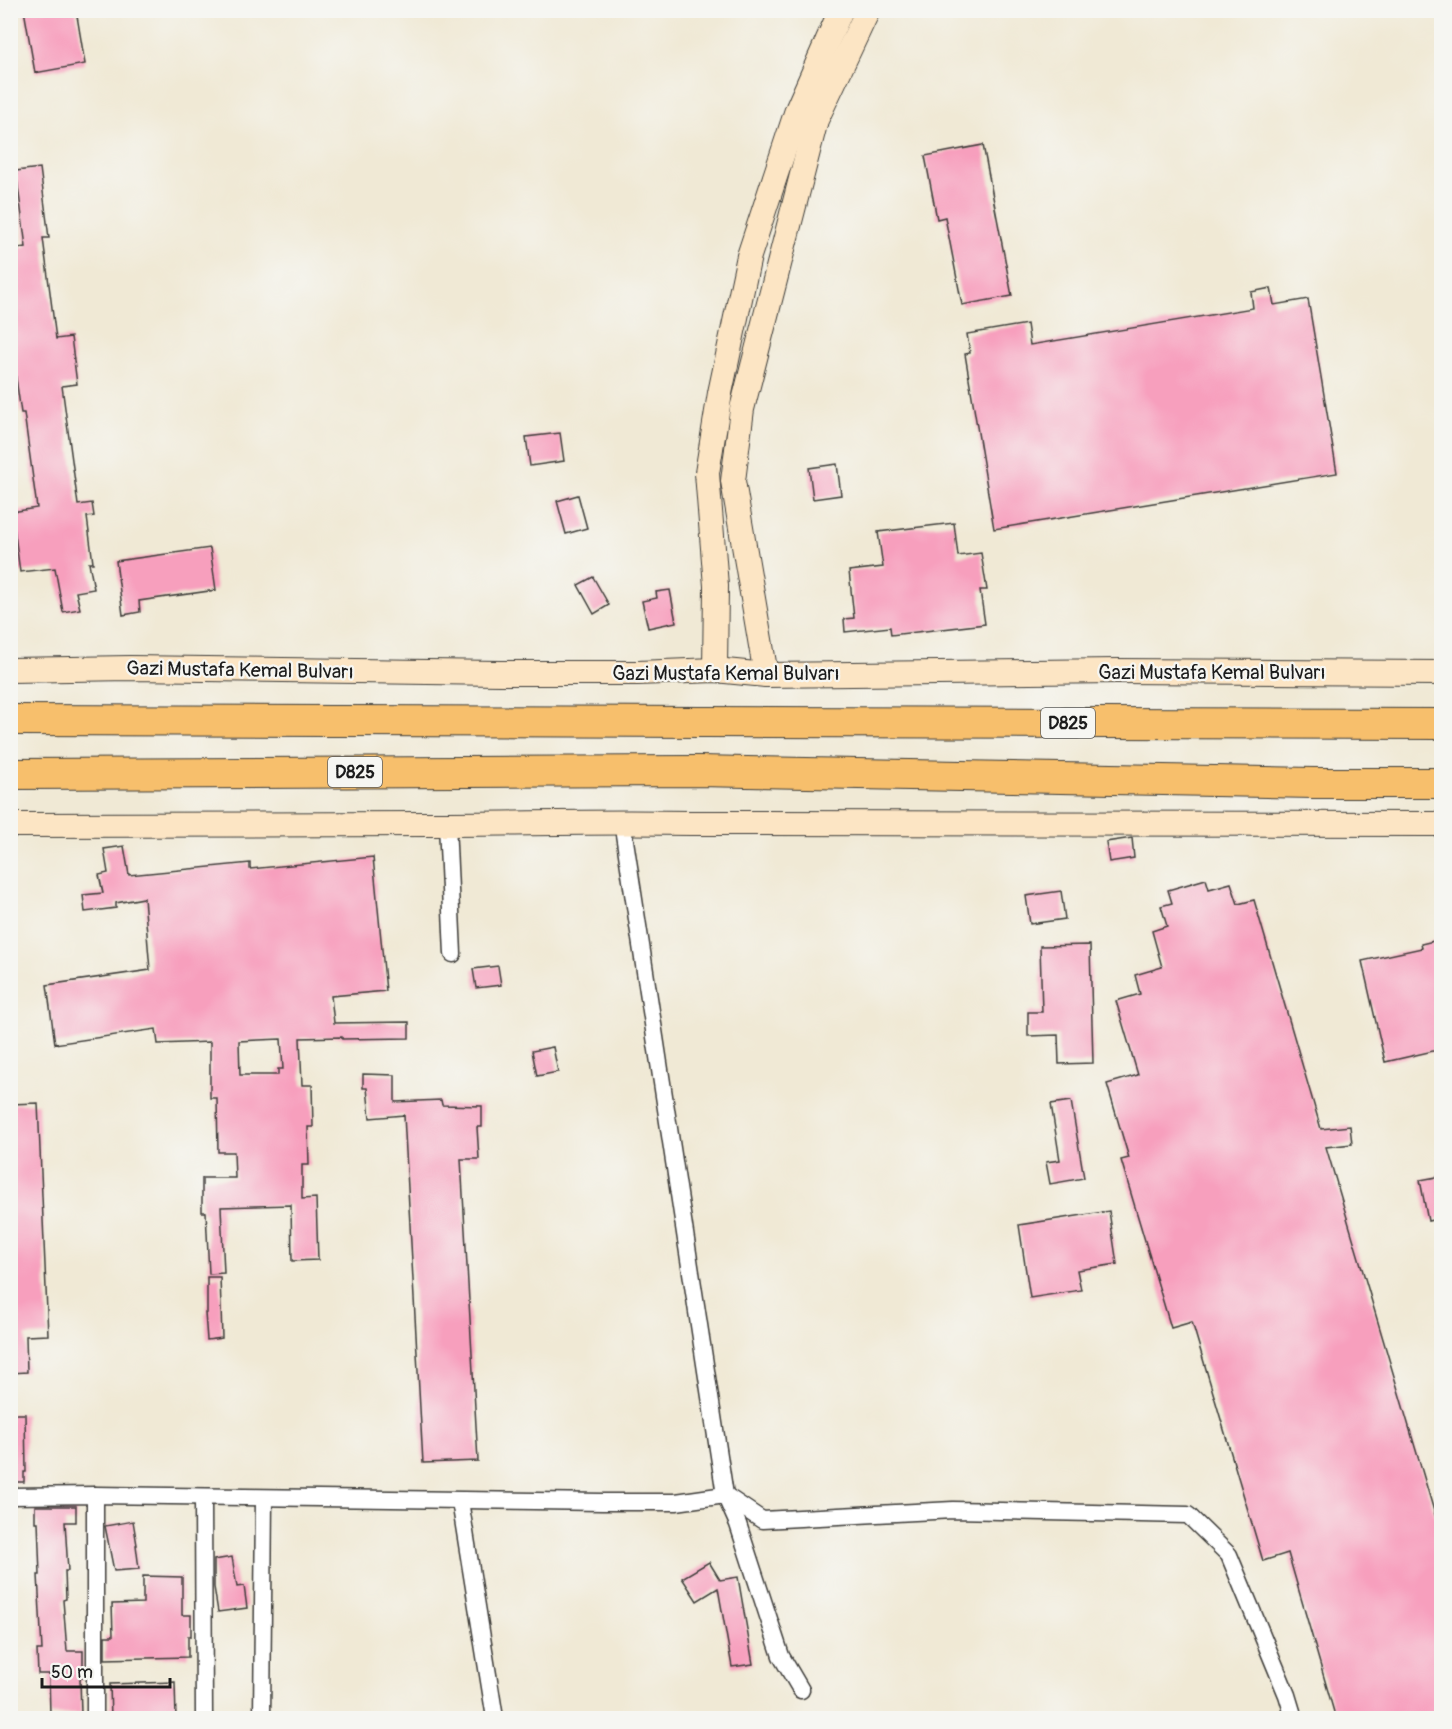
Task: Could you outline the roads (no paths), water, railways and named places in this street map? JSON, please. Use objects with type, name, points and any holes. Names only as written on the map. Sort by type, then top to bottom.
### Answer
[{"type":"highway","name":"D825","points":[[10,720],[1442,724]]},
{"type":"highway","name":"D825","points":[[10,774],[699,771],[1302,783],[1442,783]]},
{"type":"street","points":[[715,670],[716,586],[707,473],[720,393],[749,256],[797,110],[841,10]]},
{"type":"street","points":[[766,675],[733,481],[742,409],[816,120],[868,10]]},
{"type":"street","name":"Gazi Mustafa Kemal Bulvarı","points":[[10,670],[142,668],[500,673],[637,673],[715,670],[766,675],[1106,671],[1442,673]]},
{"type":"street","points":[[622,821],[725,1495],[738,1524],[781,1656],[801,1690]]},
{"type":"street","points":[[10,825],[447,824],[622,821],[692,824],[1442,824]]},
{"type":"street","points":[[447,824],[453,954]]},
{"type":"street","points":[[95,1495],[95,1719]]},
{"type":"street","points":[[10,1496],[676,1502],[725,1495],[762,1520],[953,1510],[1188,1515],[1229,1555],[1287,1695],[1294,1719]]},
{"type":"street","points":[[203,1497],[204,1719]]},
{"type":"street","points":[[262,1719],[264,1498]]},
{"type":"street","points":[[460,1501],[495,1719]]}]
